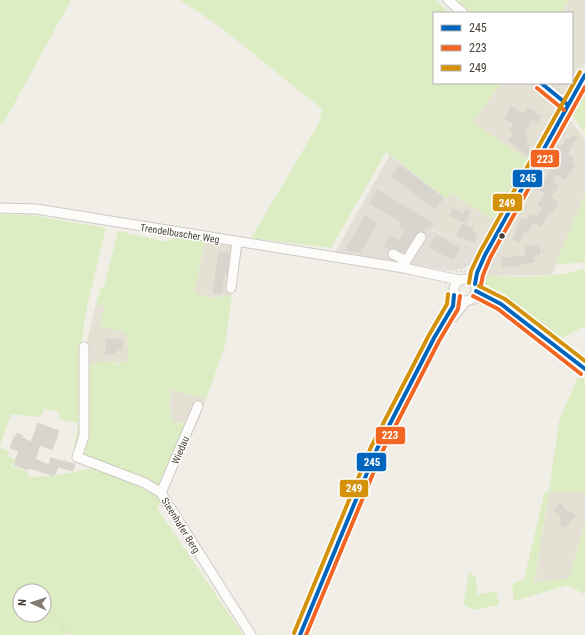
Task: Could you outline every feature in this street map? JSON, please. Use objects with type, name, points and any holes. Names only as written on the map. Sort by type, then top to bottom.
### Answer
[{"type":"street","points":[[448,0],[462,12]]},
{"type":"street","points":[[422,363],[458,308],[472,294],[477,273],[484,255],[585,75]]},
{"type":"street","points":[[542,84],[568,105]]},
{"type":"street","name":"Trendelbuscher Weg","points":[[0,208],[36,209],[237,242],[405,264],[462,279],[472,294],[461,301],[454,292],[431,272]]},
{"type":"street","points":[[393,254],[405,264],[421,237]]},
{"type":"street","points":[[231,288],[237,242]]},
{"type":"street","points":[[300,635],[378,449],[398,407],[453,306],[454,292],[462,279],[484,255]]},
{"type":"street","points":[[472,294],[520,319],[539,332],[585,369]]},
{"type":"street","name":"Steenhafer Berg","points":[[84,348],[84,436],[77,457],[146,483],[161,494],[251,635]]},
{"type":"street","name":"Wiedau","points":[[161,494],[198,406]]},
{"type":"path","points":[[52,614],[69,635]]},
{"type":"shaded area","points":[[569,0],[585,0],[585,64],[529,161],[473,122],[500,84],[573,84],[573,12],[562,12]]},
{"type":"shaded area","points":[[569,118],[585,140],[585,194],[552,275],[482,276]]},
{"type":"shaded area","points":[[390,155],[447,199],[432,231],[479,249],[470,265],[463,269],[451,271],[335,252]]},
{"type":"shaded area","points":[[450,193],[496,221],[479,249],[432,230]]},
{"type":"shaded area","points":[[209,232],[237,236],[238,267],[232,295],[212,298],[194,293],[205,241]]},
{"type":"shaded area","points":[[96,304],[105,307],[127,332],[129,362],[86,364],[85,349]]},
{"type":"shaded area","points":[[171,389],[206,399],[197,424],[181,422],[174,423],[169,410]]},
{"type":"shaded area","points":[[549,491],[585,492],[585,523],[569,578],[534,584]]},
{"type":"green space","points":[[0,0],[71,0],[3,124],[0,122]]},
{"type":"green space","points":[[180,0],[436,0],[449,12],[433,12],[433,84],[500,84],[473,122],[529,161],[496,221],[450,193],[447,199],[386,152],[331,248],[251,238],[319,123],[322,109],[219,26]]},
{"type":"green space","points":[[456,0],[569,0],[562,12],[470,12]]},
{"type":"green space","points":[[585,90],[585,134],[572,115]]},
{"type":"green space","points":[[585,194],[585,262],[555,265]]},
{"type":"green space","points":[[0,214],[31,215],[106,228],[87,307],[80,353],[81,419],[78,423],[59,419],[59,412],[44,409],[41,417],[11,414],[0,446]]},
{"type":"green space","points":[[118,231],[167,242],[177,237],[205,241],[194,293],[212,298],[232,295],[225,346],[206,399],[171,389],[169,410],[174,423],[189,423],[161,486],[101,462],[73,455],[78,423],[86,430],[86,364],[115,361],[116,364],[129,361],[126,332],[99,326],[105,307],[96,304],[101,287],[104,287]]},
{"type":"green space","points":[[585,268],[585,326],[562,338],[517,304],[488,291],[482,276],[547,276],[573,272]]},
{"type":"green space","points":[[579,374],[585,380],[585,492],[549,492],[534,583],[569,578],[585,523],[585,595],[568,585],[514,601],[512,584],[524,579],[545,491],[549,491],[559,421]]},
{"type":"green space","points":[[0,448],[9,451],[8,456],[15,460],[12,466],[29,472],[28,477],[55,476],[96,467],[153,492],[163,500],[157,508],[243,635],[72,635],[69,632],[64,635],[0,635]]},
{"type":"green space","points":[[469,572],[476,577],[477,595],[496,591],[499,605],[474,610],[463,605]]},
{"type":"building","points":[[511,107],[524,114],[528,108],[541,116],[537,122],[532,119],[523,134],[528,137],[525,142],[529,145],[527,148],[530,151],[528,155],[509,141],[514,132],[510,130],[514,124],[505,119]]},
{"type":"building","points":[[573,135],[577,137],[567,154],[574,158],[571,163],[575,165],[565,179],[557,174],[552,182],[558,186],[551,198],[558,202],[552,213],[550,212],[541,226],[533,222],[526,233],[524,232],[519,242],[513,239],[521,218],[526,221],[530,214],[537,217],[543,207],[538,205],[545,193],[537,189],[541,183],[543,184],[553,165],[558,168],[562,160],[556,156],[560,151],[555,148],[557,144],[561,147],[567,138],[570,140]]},
{"type":"building","points":[[400,165],[443,198],[435,209],[392,176]]},
{"type":"building","points":[[377,190],[432,223],[429,228],[426,226],[423,232],[416,234],[404,253],[384,246],[390,236],[399,241],[405,231],[399,227],[402,222],[370,203]]},
{"type":"building","points":[[453,209],[464,214],[465,210],[470,212],[466,223],[450,216]]},
{"type":"building","points":[[365,216],[377,223],[360,252],[346,250]]},
{"type":"building","points":[[462,224],[473,229],[472,232],[477,234],[474,242],[457,236]]},
{"type":"building","points":[[436,235],[460,248],[453,260],[430,247]]},
{"type":"building","points":[[539,245],[540,254],[533,255],[534,262],[520,264],[520,266],[503,267],[502,258],[526,256],[525,246]]},
{"type":"building","points":[[219,252],[229,254],[227,274],[224,273],[222,294],[213,293]]},
{"type":"building","points":[[106,339],[122,340],[122,350],[116,350],[115,353],[106,354]]},
{"type":"building","points":[[38,423],[59,431],[52,450],[40,445],[35,459],[49,465],[51,458],[75,464],[73,471],[58,467],[54,476],[14,465],[19,451],[10,448],[14,437],[16,437],[17,433],[23,436],[22,438],[31,442]]},
{"type":"building","points":[[561,504],[567,511],[575,515],[565,528],[560,525],[562,518],[554,510]]},
{"type":"transit line","name":"249","points":[[469,283],[471,271],[480,252],[580,72]]},
{"type":"transit line","name":"245","points":[[475,284],[477,273],[485,255],[585,75]]},
{"type":"transit line","name":"245","points":[[542,84],[568,105]]},
{"type":"transit line","name":"223","points":[[481,285],[483,275],[490,258],[585,87]]},
{"type":"transit line","name":"223","points":[[537,88],[564,110]]},
{"type":"transit line","name":"249","points":[[479,286],[505,299],[585,361]]},
{"type":"transit line","name":"245","points":[[476,291],[501,304],[585,369]]},
{"type":"transit line","name":"249","points":[[294,633],[371,447],[429,335],[447,304],[448,294]]},
{"type":"transit line","name":"245","points":[[300,635],[377,449],[434,338],[453,306],[454,295]]},
{"type":"transit line","name":"223","points":[[306,635],[382,452],[439,341],[458,309],[460,296]]},
{"type":"transit line","name":"223","points":[[473,296],[498,309],[581,374]]}]
